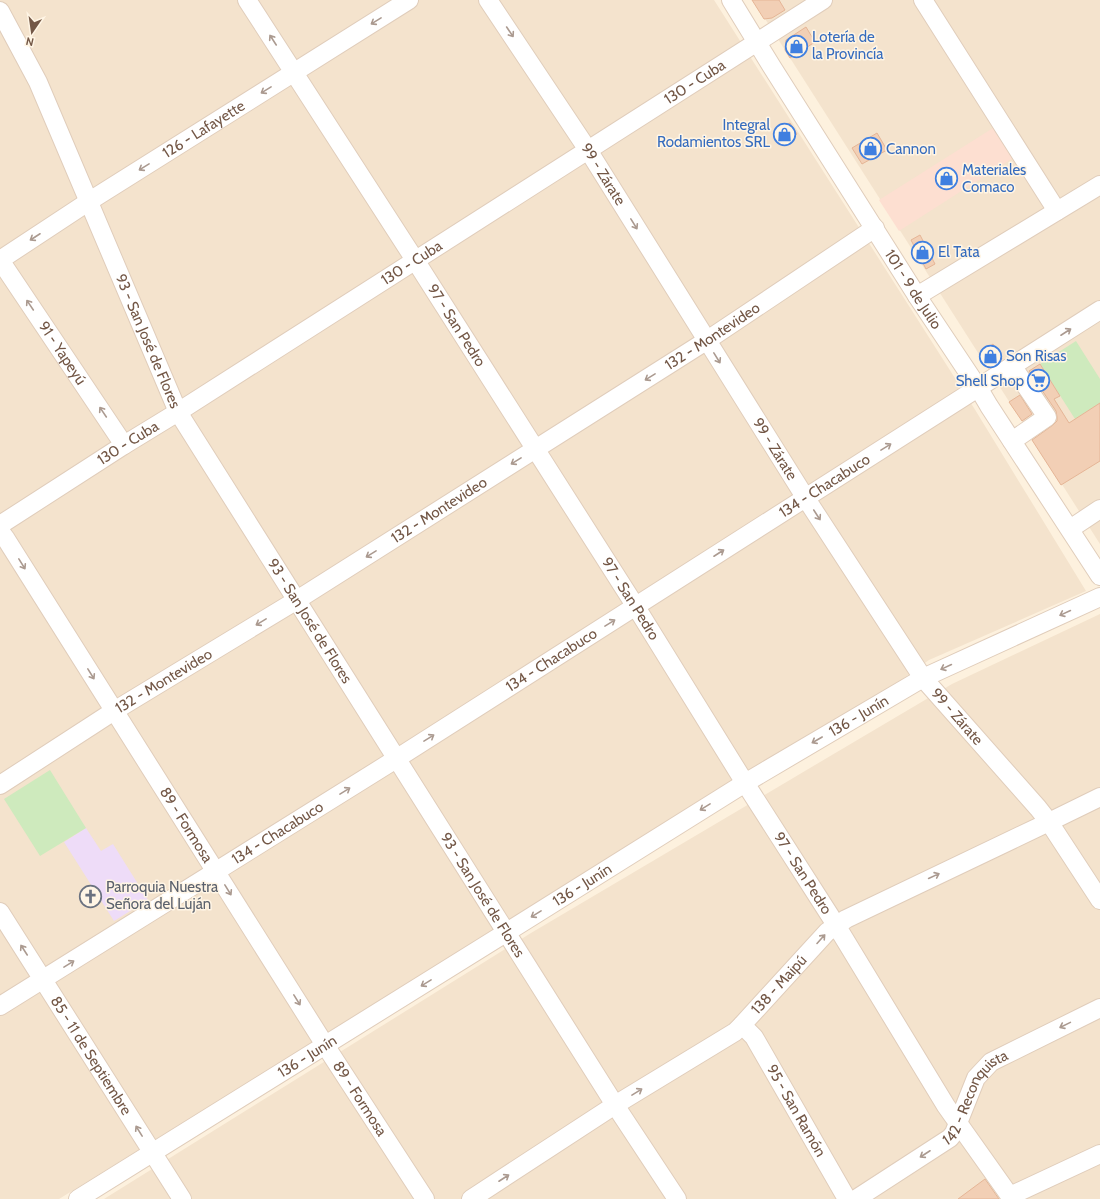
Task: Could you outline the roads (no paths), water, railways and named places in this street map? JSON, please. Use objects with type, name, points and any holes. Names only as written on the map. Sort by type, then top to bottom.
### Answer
[{"type":"street","name":"97 - San Pedro","points":[[247,0],[636,607],[836,925],[946,1106],[1011,1197]]},
{"type":"street","name":"126 - Lafayette","points":[[0,260],[88,202],[409,0]]},
{"type":"street","name":"99 - Zárate","points":[[488,0],[588,150],[706,341],[805,497],[923,678],[1038,808],[1049,822],[1100,900]]},
{"type":"street","name":"101 - 9 de Julio","points":[[731,0],[917,296],[979,388],[1100,576]]},
{"type":"street","name":"130 - Cuba","points":[[0,525],[823,0]]},
{"type":"street","points":[[923,0],[1057,211]]},
{"type":"street","name":"93 - San José de Flores","points":[[0,11],[38,82],[178,412],[298,600],[396,759],[507,932],[615,1105],[677,1199]]},
{"type":"street","points":[[917,296],[1100,185]]},
{"type":"street","name":"132 - Montevideo","points":[[0,786],[114,711],[298,600],[706,341],[875,228]]},
{"type":"street","name":"91 - Yapeyú","points":[[0,260],[124,445]]},
{"type":"street","name":"134 - Chacabuco","points":[[0,1006],[396,759],[636,607],[805,497],[1013,367],[1100,310]]},
{"type":"street","points":[[1012,441],[1047,417],[1013,367]]},
{"type":"street","points":[[1070,529],[1100,509]]},
{"type":"street","name":"89 - Formosa","points":[[0,531],[325,1045],[425,1199]]},
{"type":"street","name":"136 - Junín","points":[[78,1199],[745,782],[923,678],[1100,597]]},
{"type":"street","name":"138 - Maipú","points":[[471,1199],[615,1105],[735,1032],[828,932],[853,914],[1100,797]]},
{"type":"street","name":"85 - 11 de Septiembre","points":[[0,912],[182,1199]]},
{"type":"street","name":"142 - Reconquista","points":[[856,1199],[950,1138],[954,1133],[976,1078],[991,1062],[1100,1008]]},
{"type":"street","name":"95 - San Ramón","points":[[742,1025],[754,1037],[847,1199]]},
{"type":"street","points":[[1011,1197],[1100,1154]]},
{"type":"place","name":"Lotería de la Provincía","points":[[797,46]]},
{"type":"place","name":"Integral Rodamientos SRL","points":[[785,134]]},
{"type":"place","name":"Cannon","points":[[870,149]]},
{"type":"place","name":"Materiales Comaco","points":[[946,179]]},
{"type":"place","name":"El Tata","points":[[923,252]]},
{"type":"place","name":"Son Risas","points":[[990,356]]},
{"type":"place","name":"Shell Shop","points":[[1039,381]]},
{"type":"place","name":"Parroquia Nuestra Señora del Luján","points":[[90,896]]}]
